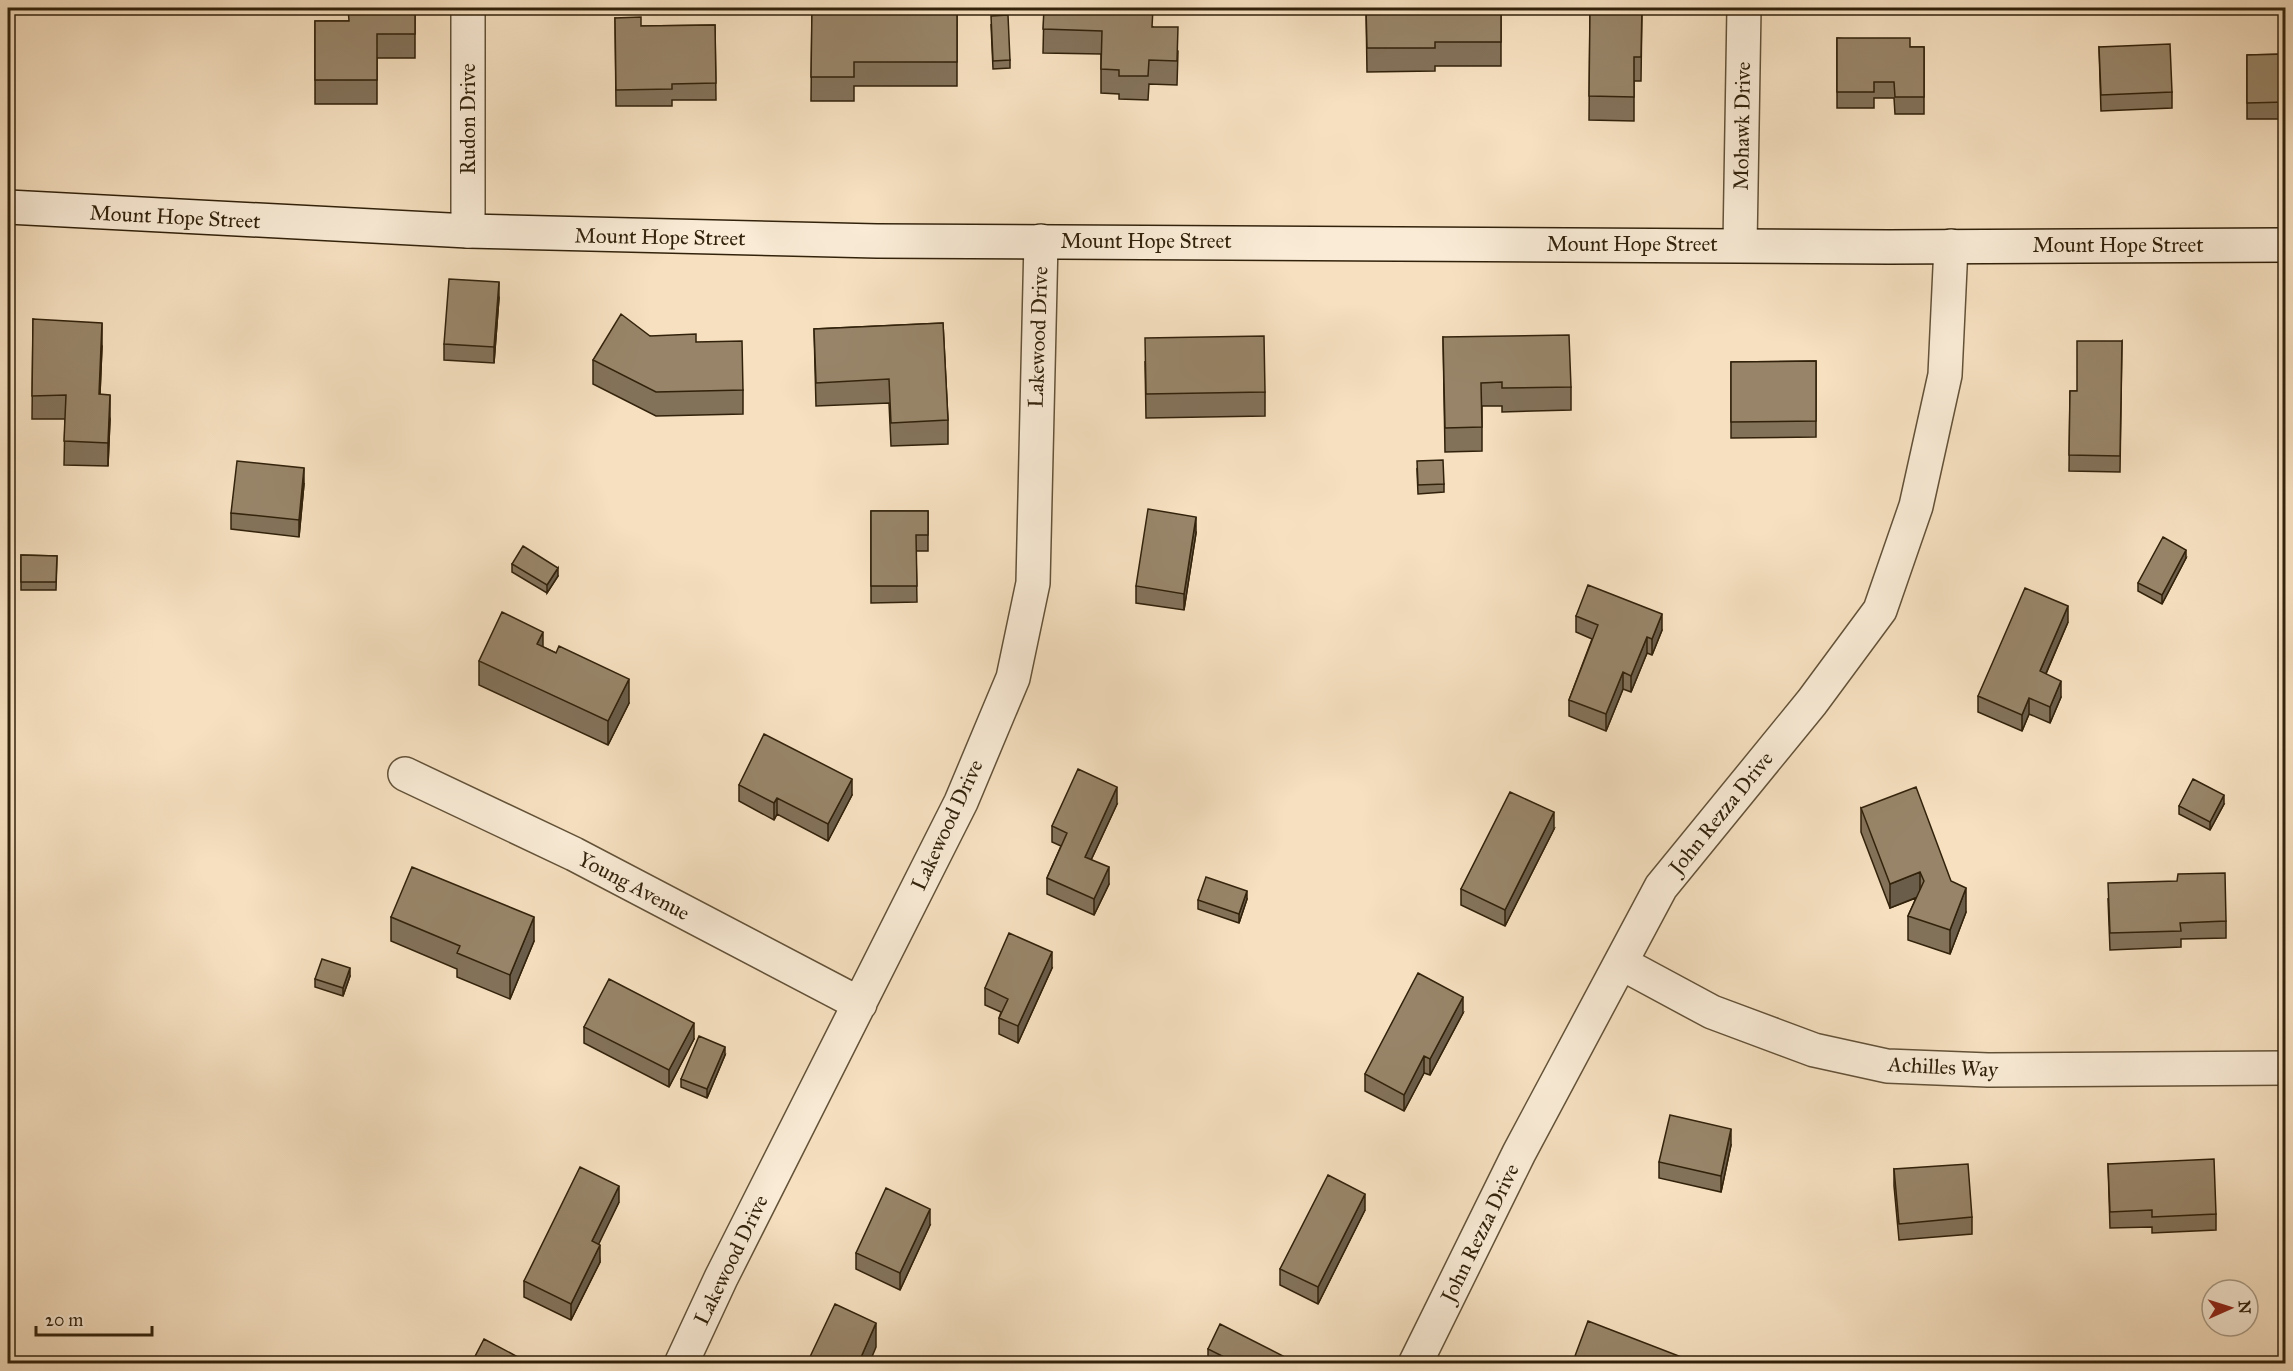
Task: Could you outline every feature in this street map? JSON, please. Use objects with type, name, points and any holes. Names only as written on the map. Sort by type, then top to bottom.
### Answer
[{"type":"street","name":"Rudon Drive","points":[[468,8],[468,231]]},
{"type":"street","name":"Mohawk Drive","points":[[1740,245],[1744,8]]},
{"type":"street","name":"Mount Hope Street","points":[[8,207],[468,231],[878,242],[2286,245]]},
{"type":"street","name":"Lakewood Drive","points":[[681,1364],[721,1278],[961,802],[1013,678],[1033,583],[1041,241]]},
{"type":"street","name":"John Rezza Drive","points":[[1415,1364],[1519,1153],[1661,887],[1812,702],[1880,610],[1916,506],[1945,375],[1951,246]]},
{"type":"street","name":"Young Avenue","points":[[405,774],[574,854],[860,1004]]},
{"type":"street","name":"Achilles Way","points":[[1621,963],[1712,1012],[1814,1050],[1887,1066],[1988,1071],[2286,1068]]},
{"type":"building","points":[[348,8],[415,8],[415,34],[377,34],[377,80],[315,80],[315,21],[349,21]]},
{"type":"building","points":[[812,8],[957,8],[957,62],[854,62],[854,77],[811,77]]},
{"type":"building","points":[[1044,8],[1096,8],[1096,10],[1118,11],[1118,8],[1153,8],[1152,27],[1178,27],[1177,61],[1149,60],[1148,76],[1119,76],[1119,70],[1101,69],[1102,31],[1043,29]]},
{"type":"building","points":[[1366,8],[1501,8],[1501,42],[1435,42],[1435,48],[1367,48]]},
{"type":"building","points":[[1590,8],[1642,8],[1641,57],[1634,57],[1634,97],[1589,96]]},
{"type":"building","points":[[1008,15],[1010,60],[993,61],[991,16]]},
{"type":"building","points":[[641,17],[641,26],[715,25],[716,83],[672,84],[672,89],[616,90],[615,18]]},
{"type":"building","points":[[1837,38],[1910,38],[1910,47],[1924,47],[1924,97],[1895,97],[1894,82],[1874,82],[1874,92],[1837,92]]},
{"type":"building","points":[[2170,44],[2172,92],[2101,95],[2099,47]]},
{"type":"building","points":[[2286,54],[2286,102],[2247,103],[2247,55]]},
{"type":"building","points":[[449,279],[499,282],[494,347],[444,344]]},
{"type":"building","points":[[621,314],[650,336],[696,334],[696,342],[742,341],[743,390],[656,392],[593,360]]},
{"type":"building","points":[[33,319],[102,323],[99,394],[110,395],[108,443],[64,441],[66,395],[32,396]]},
{"type":"building","points":[[943,323],[948,420],[891,423],[889,379],[816,383],[814,329]]},
{"type":"building","points":[[1569,335],[1571,387],[1502,388],[1502,382],[1481,383],[1482,427],[1445,428],[1443,337]]},
{"type":"building","points":[[1264,336],[1265,392],[1146,394],[1145,338]]},
{"type":"building","points":[[2077,341],[2122,341],[2120,456],[2069,455],[2070,391],[2077,391]]},
{"type":"building","points":[[1816,361],[1816,421],[1731,422],[1731,362]]},
{"type":"building","points":[[1443,460],[1444,484],[1418,485],[1417,461]]},
{"type":"building","points":[[237,461],[304,468],[299,520],[231,513]]},
{"type":"building","points":[[1148,509],[1196,517],[1184,594],[1136,586]]},
{"type":"building","points":[[871,511],[928,511],[928,535],[916,535],[917,586],[871,586]]},
{"type":"building","points":[[2163,537],[2186,550],[2162,595],[2138,583]]},
{"type":"building","points":[[523,546],[558,568],[547,585],[512,564]]},
{"type":"building","points":[[21,555],[57,556],[56,582],[21,582]]},
{"type":"building","points":[[1588,585],[1662,614],[1652,639],[1647,637],[1631,676],[1623,672],[1606,714],[1569,700],[1598,625],[1576,616]]},
{"type":"building","points":[[2025,588],[2068,606],[2040,671],[2061,681],[2050,707],[2029,698],[2022,715],[1978,696]]},
{"type":"building","points":[[502,612],[543,632],[537,644],[556,653],[559,646],[629,679],[608,721],[479,661]]},
{"type":"building","points":[[764,734],[852,779],[828,824],[777,798],[774,803],[739,785]]},
{"type":"building","points":[[1078,769],[1117,787],[1085,857],[1109,867],[1094,899],[1047,878],[1067,833],[1052,826]]},
{"type":"building","points":[[2193,779],[2224,795],[2210,822],[2179,806]]},
{"type":"building","points":[[1916,787],[1951,881],[1966,888],[1950,930],[1908,916],[1924,881],[1920,872],[1890,884],[1861,808]]},
{"type":"building","points":[[1510,792],[1554,812],[1505,910],[1461,889]]},
{"type":"building","points":[[412,867],[534,917],[510,975],[457,953],[460,946],[391,917]]},
{"type":"building","points":[[2225,873],[2226,921],[2180,923],[2181,931],[2110,933],[2108,883],[2177,881],[2178,874]]},
{"type":"building","points":[[1206,877],[1247,891],[1239,914],[1198,900]]},
{"type":"building","points":[[1009,933],[1052,952],[1018,1026],[999,1018],[1008,999],[985,988]]},
{"type":"building","points":[[322,959],[350,968],[343,988],[315,979]]},
{"type":"building","points":[[1418,973],[1463,997],[1430,1059],[1424,1056],[1404,1095],[1365,1074]]},
{"type":"building","points":[[609,979],[694,1023],[669,1070],[584,1027]]},
{"type":"building","points":[[699,1036],[725,1047],[707,1089],[681,1079]]},
{"type":"building","points":[[1670,1115],[1731,1129],[1721,1176],[1659,1162]]},
{"type":"building","points":[[2214,1159],[2216,1214],[2152,1217],[2152,1210],[2110,1212],[2108,1164]]},
{"type":"building","points":[[1968,1164],[1972,1217],[1899,1224],[1894,1169]]},
{"type":"building","points":[[580,1167],[619,1186],[592,1241],[600,1245],[571,1304],[524,1281]]},
{"type":"building","points":[[1328,1175],[1365,1194],[1318,1287],[1280,1269]]},
{"type":"building","points":[[886,1188],[930,1209],[900,1273],[856,1253]]},
{"type":"building","points":[[835,1304],[876,1323],[858,1364],[800,1364],[803,1358],[808,1361]]},
{"type":"building","points":[[1588,1321],[1697,1363],[1697,1364],[1572,1364]]},
{"type":"building","points":[[1220,1324],[1287,1358],[1284,1364],[1229,1364],[1230,1360],[1208,1349]]},
{"type":"building","points":[[484,1339],[518,1357],[515,1364],[471,1364]]},
{"type":"building","points":[[1812,1358],[1844,1363],[1811,1364]]}]
